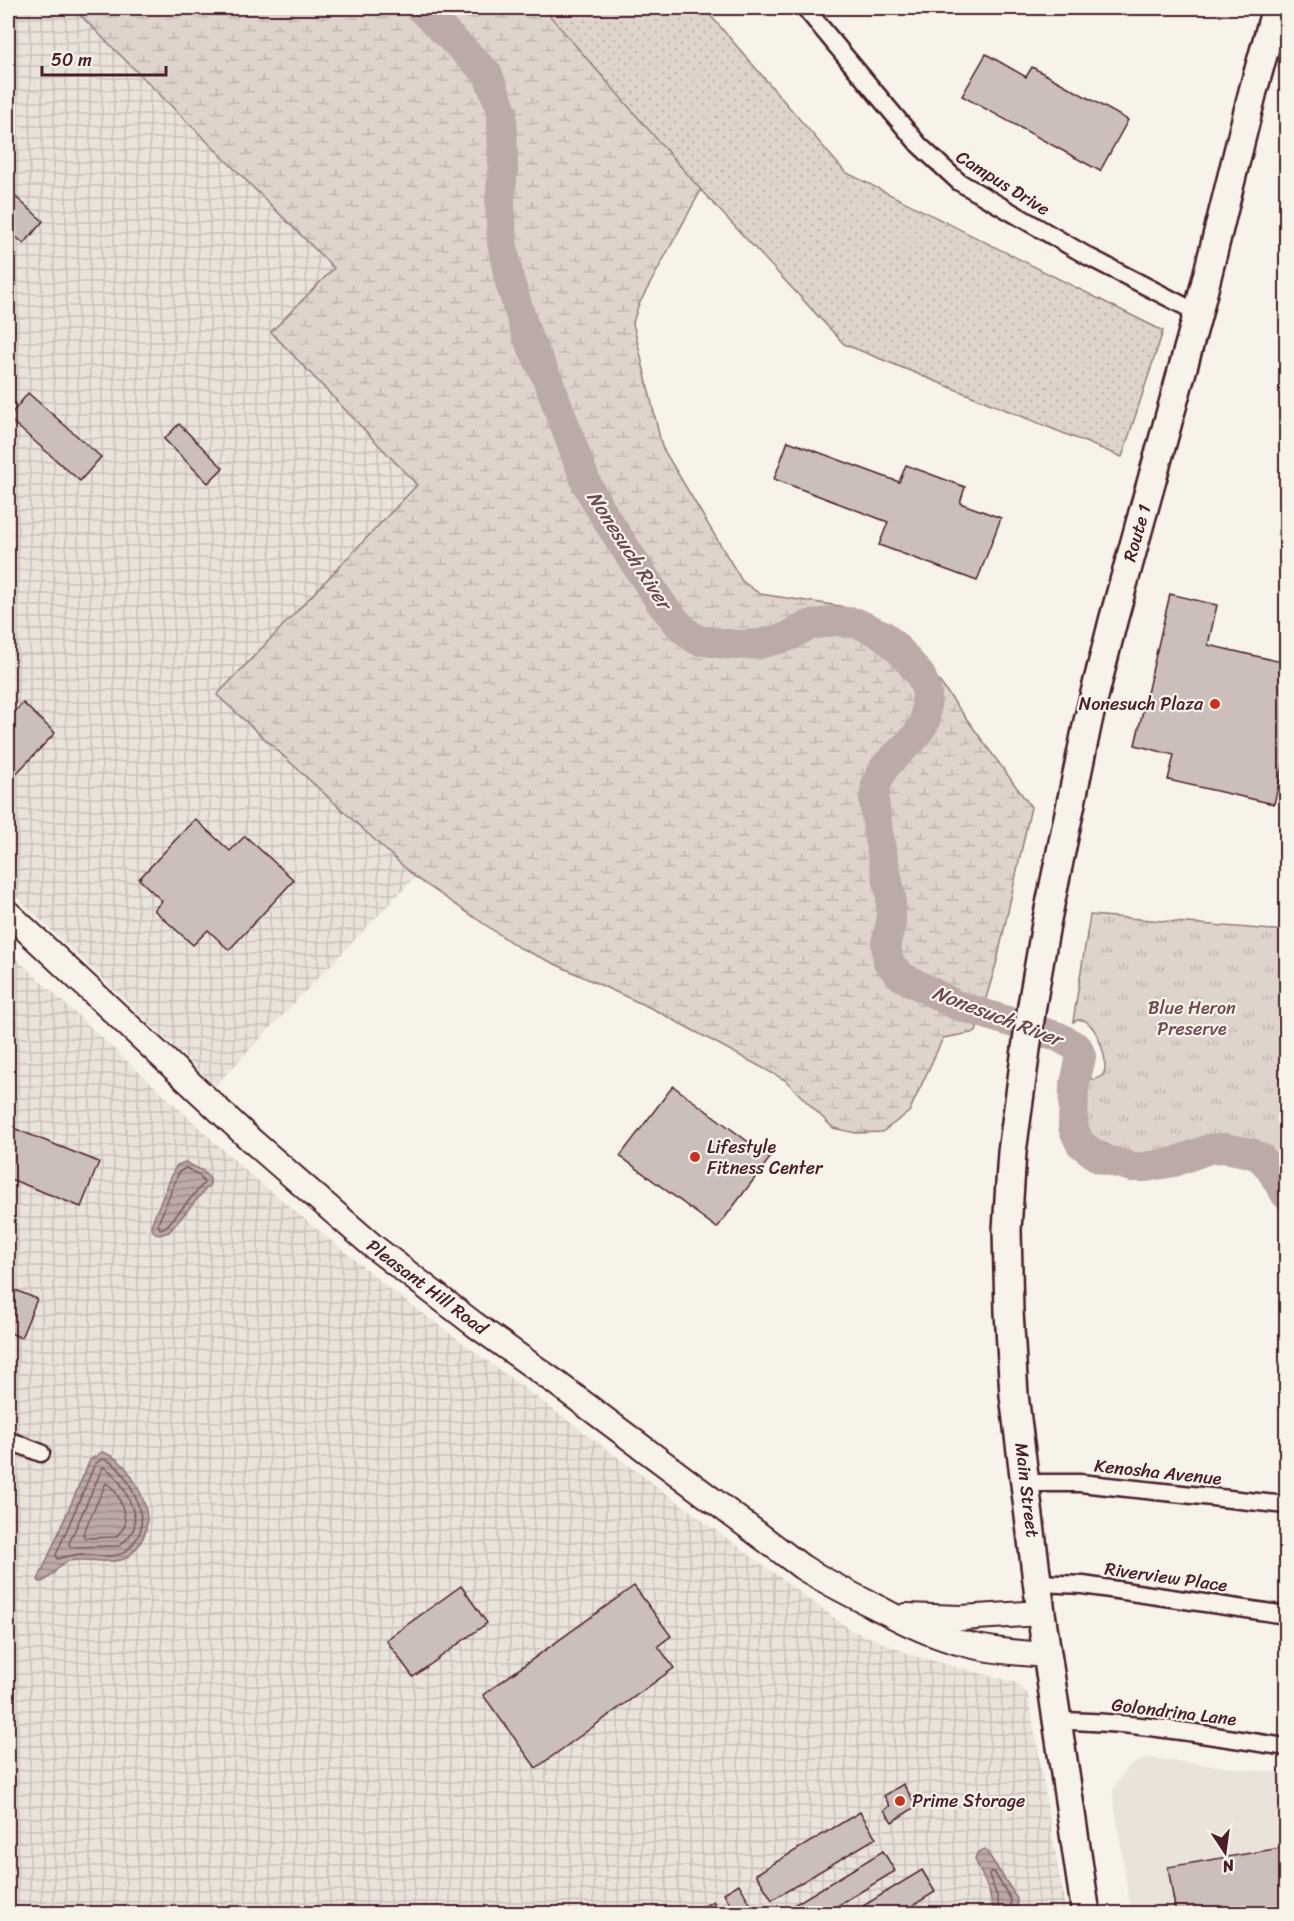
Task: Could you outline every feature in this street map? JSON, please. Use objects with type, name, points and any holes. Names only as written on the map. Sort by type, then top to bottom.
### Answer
[{"type":"main road","name":"Route 1","points":[[1023,1064],[1054,882],[1088,721],[1113,621],[1198,314],[1276,8]]},
{"type":"main road","name":"Main Street","points":[[1023,1064],[1012,1152],[1007,1230],[1011,1357],[1041,1613],[1086,1914]]},
{"type":"street","name":"Campus Drive","points":[[805,8],[919,145],[959,182],[1089,257],[1198,314]]},
{"type":"street","name":"Pleasant Hill Road","points":[[8,913],[250,1140],[374,1247],[802,1567],[833,1586],[909,1625],[966,1645],[1022,1654],[1047,1655]]},
{"type":"street","points":[[8,1440],[41,1453]]},
{"type":"street","name":"Kenosha Avenue","points":[[1026,1483],[1080,1483],[1287,1505]]},
{"type":"street","name":"Riverview Place","points":[[1039,1583],[1083,1585],[1287,1615]]},
{"type":"street","name":"Pleasant Hill Road","points":[[884,1612],[932,1618],[1041,1613]]},
{"type":"street","name":"Golondrina Lane","points":[[1057,1721],[1129,1725],[1287,1747]]},
{"type":"shaded area","points":[[8,8],[73,8],[335,268],[271,332],[418,485],[217,695],[415,877],[215,1086],[8,889]]},
{"type":"shaded area","points":[[8,951],[244,1169],[390,1289],[851,1630],[915,1656],[1014,1682],[1028,1694],[1066,1913],[8,1913]]},
{"type":"shaded area","points":[[1150,1758],[1286,1774],[1286,1913],[1131,1913],[1113,1795],[1114,1788],[1126,1769],[1134,1763]]},
{"type":"green space","points":[[73,8],[543,8],[701,190],[638,306],[633,323],[662,447],[742,581],[760,594],[840,606],[888,622],[920,655],[1031,807],[997,961],[976,1032],[943,1038],[909,1112],[882,1132],[856,1133],[833,1128],[785,1080],[655,1010],[518,947],[415,877],[217,695],[417,485],[271,332],[334,268]]},
{"type":"green space","points":[[538,8],[704,8],[845,172],[1163,331],[1122,457],[844,344],[606,88]]},
{"type":"green space","name":"Blue Heron Preserve","points":[[1090,915],[1286,931],[1286,1158],[1242,1145],[1232,1136],[1217,1135],[1177,1155],[1146,1158],[1135,1156],[1093,1139],[1081,1127],[1079,1111],[1084,1105],[1080,1096],[1080,1079],[1084,1075],[1094,1080],[1102,1076],[1105,1064],[1102,1048],[1091,1026],[1083,1020],[1073,1022]]},
{"type":"water","points":[[185,1162],[203,1171],[210,1179],[210,1184],[169,1232],[159,1235],[153,1231],[151,1225],[174,1170],[177,1165]]},
{"type":"water","points":[[102,1452],[114,1457],[123,1465],[141,1494],[147,1517],[142,1539],[132,1554],[124,1559],[69,1561],[40,1582],[38,1580],[90,1460]]},
{"type":"water","points":[[985,1849],[1017,1898],[1017,1909],[1014,1913],[994,1913],[989,1891],[975,1859],[977,1853]]},
{"type":"building","points":[[986,54],[1026,77],[1032,67],[1128,120],[1100,171],[962,96]]},
{"type":"building","points":[[9,191],[43,221],[24,244],[8,230]]},
{"type":"building","points":[[28,393],[101,457],[80,481],[8,418]]},
{"type":"building","points":[[179,424],[223,468],[208,483],[164,439]]},
{"type":"building","points":[[788,441],[899,482],[906,465],[965,487],[960,503],[1001,518],[977,581],[879,545],[888,522],[774,479]]},
{"type":"building","name":"Nonesuch Plaza","points":[[1170,594],[1217,605],[1208,645],[1286,663],[1286,753],[1274,804],[1168,780],[1174,755],[1135,745]]},
{"type":"building","points":[[23,703],[55,733],[11,779],[8,776],[8,719]]},
{"type":"building","points":[[195,819],[230,851],[245,836],[294,880],[229,950],[208,930],[193,945],[154,910],[162,901],[139,879]]},
{"type":"building","name":"Lifestyle Fitness Center","points":[[673,1086],[770,1158],[717,1228],[620,1156]]},
{"type":"building","points":[[8,1126],[99,1162],[81,1207],[8,1178]]},
{"type":"building","points":[[8,1287],[37,1299],[21,1338],[8,1332]]},
{"type":"building","points":[[461,1586],[487,1623],[413,1677],[386,1640]]},
{"type":"building","points":[[634,1586],[671,1636],[658,1646],[674,1668],[536,1768],[483,1695]]},
{"type":"building","name":"Prime Storage","points":[[903,1784],[917,1806],[892,1822],[884,1810],[890,1806],[884,1796]]},
{"type":"building","points":[[860,1812],[876,1838],[772,1900],[756,1874]]},
{"type":"building","points":[[1286,1847],[1286,1914],[1176,1914],[1168,1867]]},
{"type":"building","points":[[883,1851],[895,1871],[824,1914],[779,1914]]},
{"type":"building","points":[[922,1870],[935,1892],[899,1914],[850,1914]]},
{"type":"building","points":[[739,1884],[756,1914],[736,1914],[724,1893]]},
{"type":"building","points":[[713,1901],[721,1914],[692,1913]]},
{"type":"waterway","name":"Nonesuch River","points":[[420,8],[487,73],[502,110],[503,170],[500,202],[502,242],[509,279],[527,336],[548,380],[587,485],[663,606],[683,629],[697,640],[736,645],[759,644],[787,637],[809,625],[835,621],[857,623],[883,635],[921,676],[927,692],[925,722],[916,736],[885,766],[876,785],[874,800],[879,839],[891,896],[891,923],[886,943],[888,962],[901,976],[956,1005],[1059,1037],[1078,1048],[1081,1056],[1074,1088],[1073,1127],[1080,1143],[1099,1158],[1132,1167],[1145,1167],[1174,1162],[1209,1149],[1224,1148],[1251,1153],[1261,1158],[1269,1167],[1286,1195]]},
{"type":"place","name":"Nonesuch Plaza","points":[[1215,704]]},
{"type":"place","name":"Lifestyle Fitness Center","points":[[695,1157]]},
{"type":"place","name":"Prime Storage","points":[[900,1801]]}]
